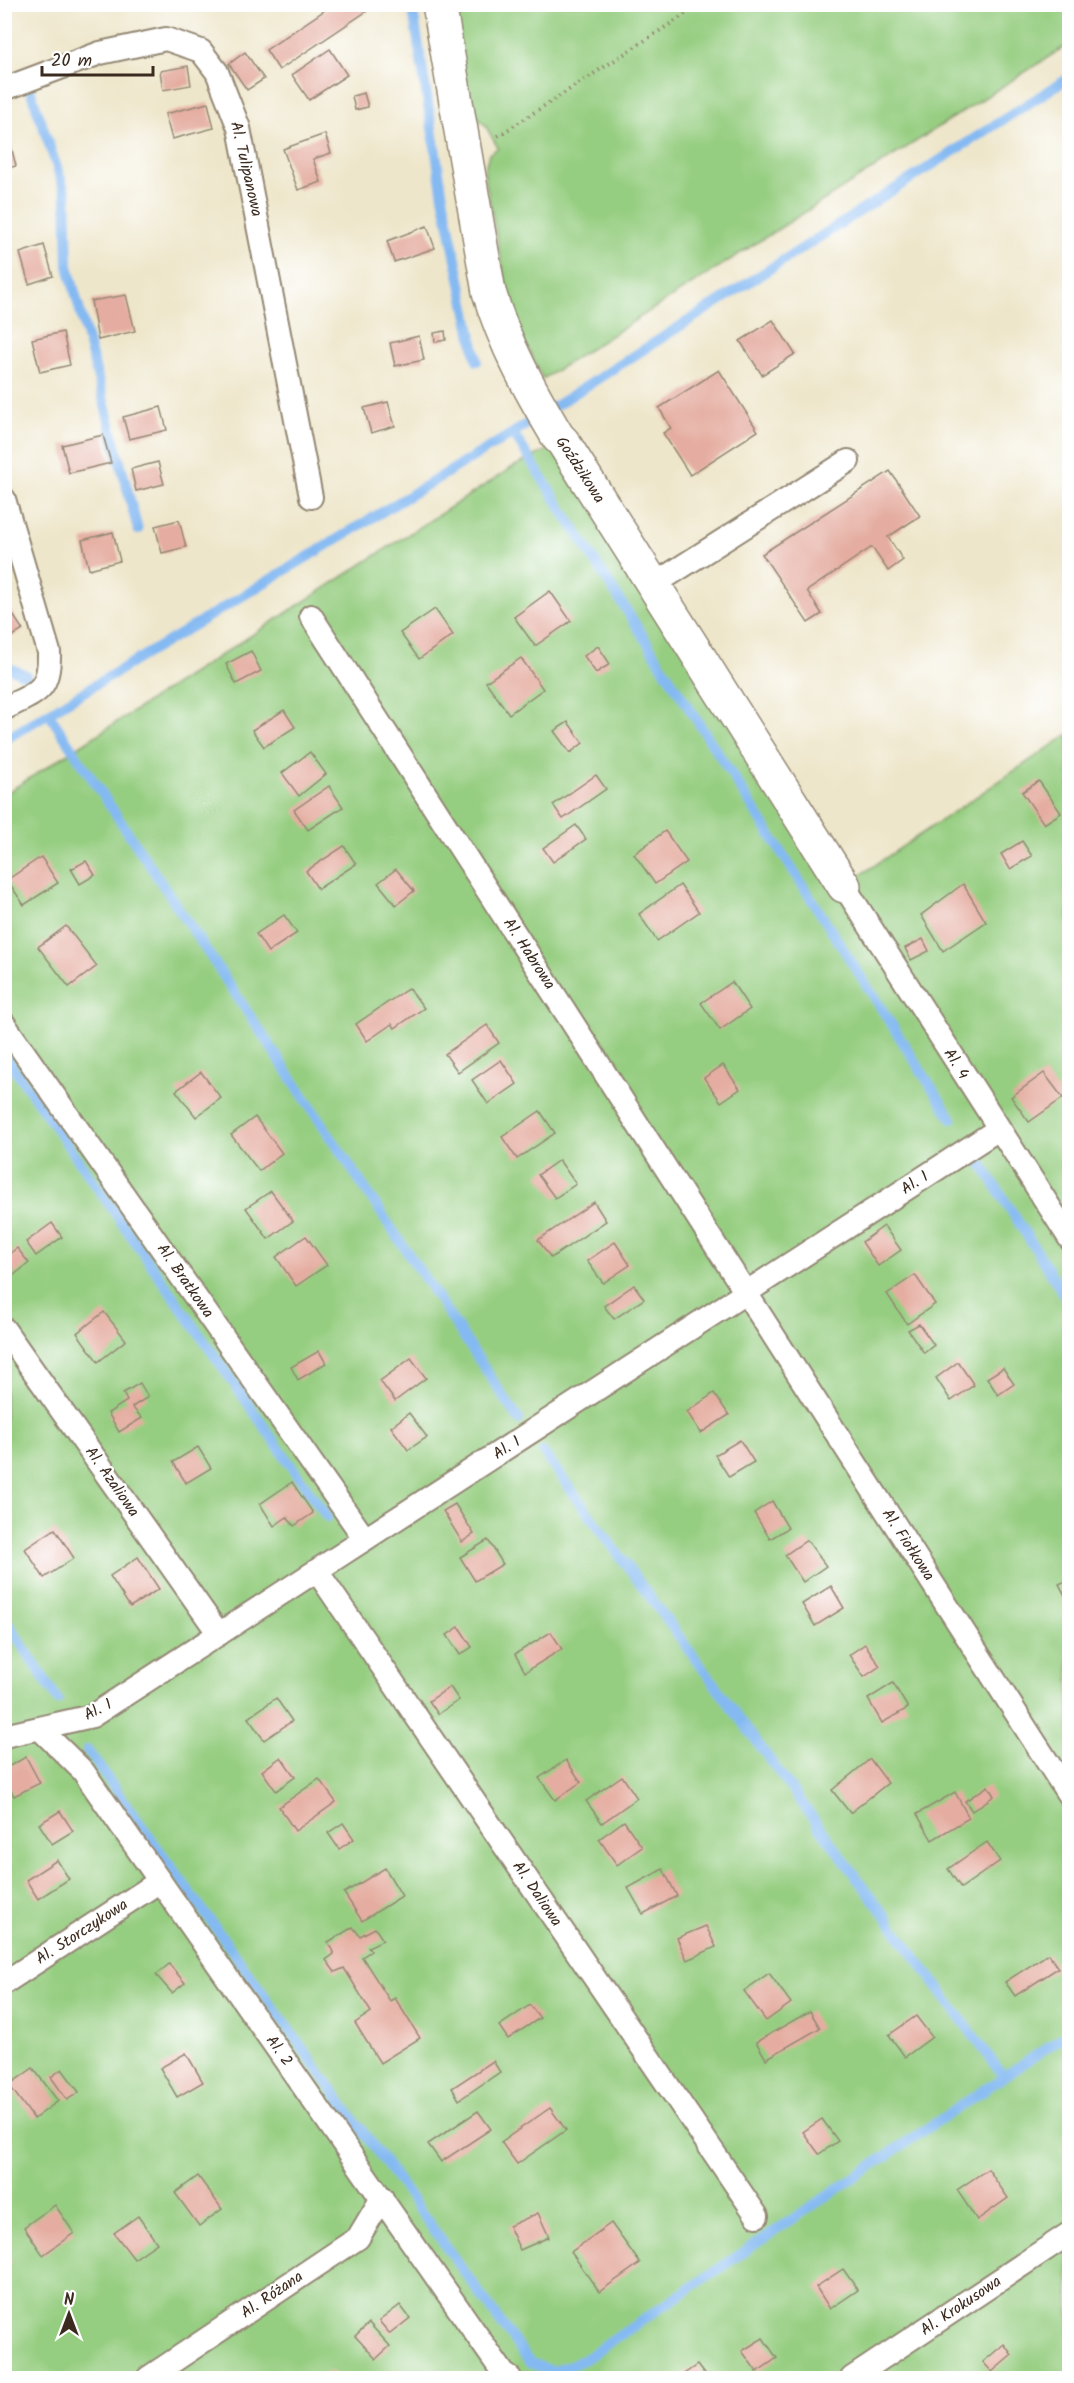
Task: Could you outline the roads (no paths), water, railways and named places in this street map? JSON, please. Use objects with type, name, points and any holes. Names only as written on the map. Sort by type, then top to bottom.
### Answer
[{"type":"street","name":"Goździkowa","points":[[439,4],[489,292],[500,330],[534,397],[558,437],[844,886]]},
{"type":"lane","name":"Al. Tulipanowa","points":[[4,89],[100,53],[166,39],[201,51],[207,58],[217,72],[239,128],[311,497]]},
{"type":"lane","points":[[653,585],[849,461]]},
{"type":"lane","points":[[4,499],[49,652],[49,673],[39,690],[4,709]]},
{"type":"lane","name":"Al. Habrowa","points":[[311,616],[747,1292]]},
{"type":"lane","name":"Al. 4","points":[[844,886],[997,1130],[1070,1239]]},
{"type":"lane","name":"Al. Bratkowa","points":[[4,1024],[365,1539]]},
{"type":"lane","name":"Al. 1","points":[[4,1736],[41,1730],[92,1716],[997,1130]]},
{"type":"lane","name":"Al. Fiołkowa","points":[[747,1292],[1070,1797]]},
{"type":"lane","name":"Al. Azaliowa","points":[[4,1329],[219,1634]]},
{"type":"lane","name":"Al. Daliowa","points":[[317,1571],[757,2216]]},
{"type":"lane","name":"Al. 2","points":[[41,1730],[83,1771],[504,2374],[510,2379]]},
{"type":"lane","name":"Al. Storczykowa","points":[[4,1983],[160,1881]]},
{"type":"lane","name":"Al. Różana","points":[[148,2379],[358,2238],[382,2198]]},
{"type":"lane","name":"Al. Krokusowa","points":[[852,2379],[1070,2233]]},
{"type":"waterway","points":[[412,4],[443,197],[477,361]]},
{"type":"waterway","points":[[4,740],[513,433],[1070,77]]},
{"type":"waterway","points":[[31,92],[66,194],[68,266],[138,530]]},
{"type":"waterway","points":[[513,433],[952,1119]]},
{"type":"waterway","points":[[4,666],[26,675]]},
{"type":"waterway","points":[[49,714],[519,1420]]},
{"type":"waterway","points":[[4,1054],[327,1517]]},
{"type":"waterway","points":[[976,1155],[1070,1304]]},
{"type":"waterway","points":[[543,1452],[1004,2077]]},
{"type":"waterway","points":[[4,1617],[58,1700]]},
{"type":"waterway","points":[[87,1750],[530,2363],[553,2371],[582,2361],[1070,2032]]}]
